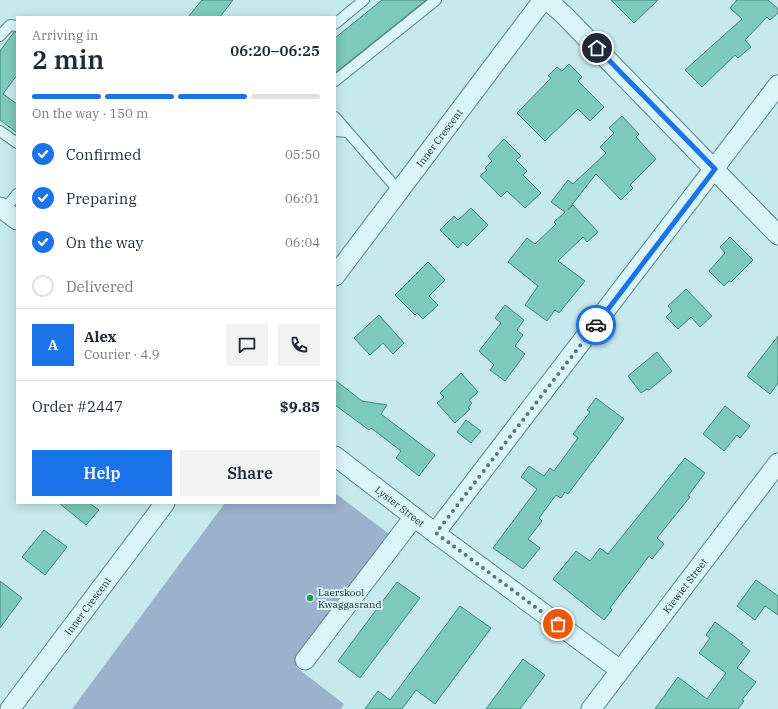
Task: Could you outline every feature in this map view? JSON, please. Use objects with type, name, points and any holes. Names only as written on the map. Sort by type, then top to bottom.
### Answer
[{"type":"street","name":"Inner Crescent","points":[[336,275],[543,0]]},
{"type":"street","points":[[547,0],[564,15],[778,235]]},
{"type":"street","points":[[436,533],[778,85]]},
{"type":"street","name":"Lyster Street","points":[[336,457],[414,517],[620,670]]},
{"type":"street","name":"Kiewiet Street","points":[[591,709],[778,462]]},
{"type":"street","name":"Inner Crescent","points":[[10,709],[164,504]]},
{"type":"street","points":[[305,660],[414,517]]},
{"type":"lane","points":[[336,23],[364,0]]},
{"type":"lane","points":[[336,81],[436,0]]},
{"type":"lane","points":[[0,36],[10,25],[16,26]]},
{"type":"lane","points":[[336,118],[399,191]]},
{"type":"lane","points":[[0,131],[16,143]]},
{"type":"lane","points":[[336,131],[348,132]]},
{"type":"lane","points":[[7,212],[16,196]]},
{"type":"shaded area","points":[[336,494],[393,537],[296,667],[344,704],[341,709],[72,709],[224,504],[336,504]]},
{"type":"building","points":[[202,0],[233,0],[221,16],[189,16]]},
{"type":"building","points":[[382,0],[426,0],[336,72],[336,37]]},
{"type":"building","points":[[611,0],[658,0],[634,23]]},
{"type":"building","points":[[737,0],[768,0],[778,9],[778,13],[770,20],[767,17],[745,40],[751,47],[738,58],[735,55],[702,87],[685,70],[742,19],[730,8]]},
{"type":"building","points":[[14,32],[16,32],[16,76],[3,94],[16,103],[16,132],[0,120],[0,51]]},
{"type":"building","points":[[569,64],[582,77],[578,81],[604,107],[590,121],[578,109],[545,141],[517,113],[551,78],[548,76],[557,67],[562,71]]},
{"type":"building","points":[[622,116],[639,134],[636,137],[656,159],[630,185],[633,188],[621,200],[596,174],[568,210],[573,205],[598,232],[587,242],[583,237],[558,261],[585,281],[559,313],[555,310],[547,321],[525,305],[538,286],[508,262],[527,238],[535,244],[556,224],[554,222],[565,212],[551,202],[568,180],[573,184],[606,153],[600,147],[614,133],[609,128]]},
{"type":"building","points":[[504,139],[521,156],[516,160],[527,171],[523,175],[541,193],[525,208],[507,191],[501,197],[480,176],[487,170],[485,168],[492,161],[488,156]]},
{"type":"building","points":[[471,208],[488,225],[467,246],[463,242],[458,248],[440,230],[454,216],[458,220]]},
{"type":"building","points":[[730,237],[753,260],[731,282],[729,281],[724,286],[709,271],[725,253],[720,247]]},
{"type":"building","points":[[428,262],[445,280],[429,296],[438,305],[423,319],[417,313],[415,315],[395,295]]},
{"type":"building","points":[[686,289],[712,316],[700,327],[691,317],[678,329],[666,317],[672,311],[668,306]]},
{"type":"building","points":[[505,305],[524,320],[517,330],[523,335],[515,346],[525,354],[505,381],[490,370],[494,365],[479,351],[501,323],[495,318]]},
{"type":"building","points":[[379,315],[404,343],[393,354],[383,343],[370,355],[354,338]]},
{"type":"building","points":[[778,336],[778,383],[770,394],[747,376]]},
{"type":"building","points":[[657,352],[672,371],[649,390],[647,389],[641,393],[628,376]]},
{"type":"building","points":[[461,373],[478,392],[469,400],[472,403],[468,408],[470,409],[455,423],[437,403],[444,397],[440,393]]},
{"type":"building","points":[[336,381],[362,401],[387,405],[381,414],[435,455],[419,476],[396,458],[401,451],[371,428],[369,430],[336,406]]},
{"type":"building","points":[[596,398],[624,419],[568,494],[565,492],[561,498],[556,495],[539,518],[542,521],[528,539],[540,548],[523,569],[493,548],[537,489],[521,477],[529,466],[544,476],[550,468],[554,471],[578,438],[573,434],[590,412],[587,410]]},
{"type":"building","points":[[725,406],[750,426],[740,438],[737,435],[724,451],[703,434]]},
{"type":"building","points":[[466,420],[481,431],[471,443],[457,432]]},
{"type":"building","points":[[685,458],[705,473],[688,496],[690,497],[657,538],[664,544],[652,559],[649,556],[610,608],[612,610],[604,620],[553,579],[576,551],[590,561],[600,548],[608,554]]},
{"type":"building","points":[[60,504],[90,504],[99,510],[86,525]]},
{"type":"building","points":[[44,530],[67,547],[45,575],[22,557]]},
{"type":"building","points":[[756,580],[778,596],[778,615],[765,606],[755,620],[737,606]]},
{"type":"building","points":[[0,581],[22,598],[0,628]]},
{"type":"building","points":[[397,582],[420,598],[360,678],[338,661]]},
{"type":"building","points":[[460,606],[491,628],[435,704],[416,690],[402,709],[365,709],[378,691],[390,700]]},
{"type":"building","points":[[715,622],[743,643],[741,644],[750,651],[737,668],[756,682],[742,700],[744,701],[738,709],[655,709],[678,677],[707,699],[726,673],[699,653],[710,638],[706,635]]},
{"type":"building","points":[[523,659],[545,675],[520,709],[486,709]]},
{"type":"way so far","points":[[558,624],[436,533],[596,325]]},
{"type":"place","name":"Laerskool Kwaggasrand","points":[[310,598]]},
{"type":"route","points":[[596,325],[715,169],[597,48]]}]
